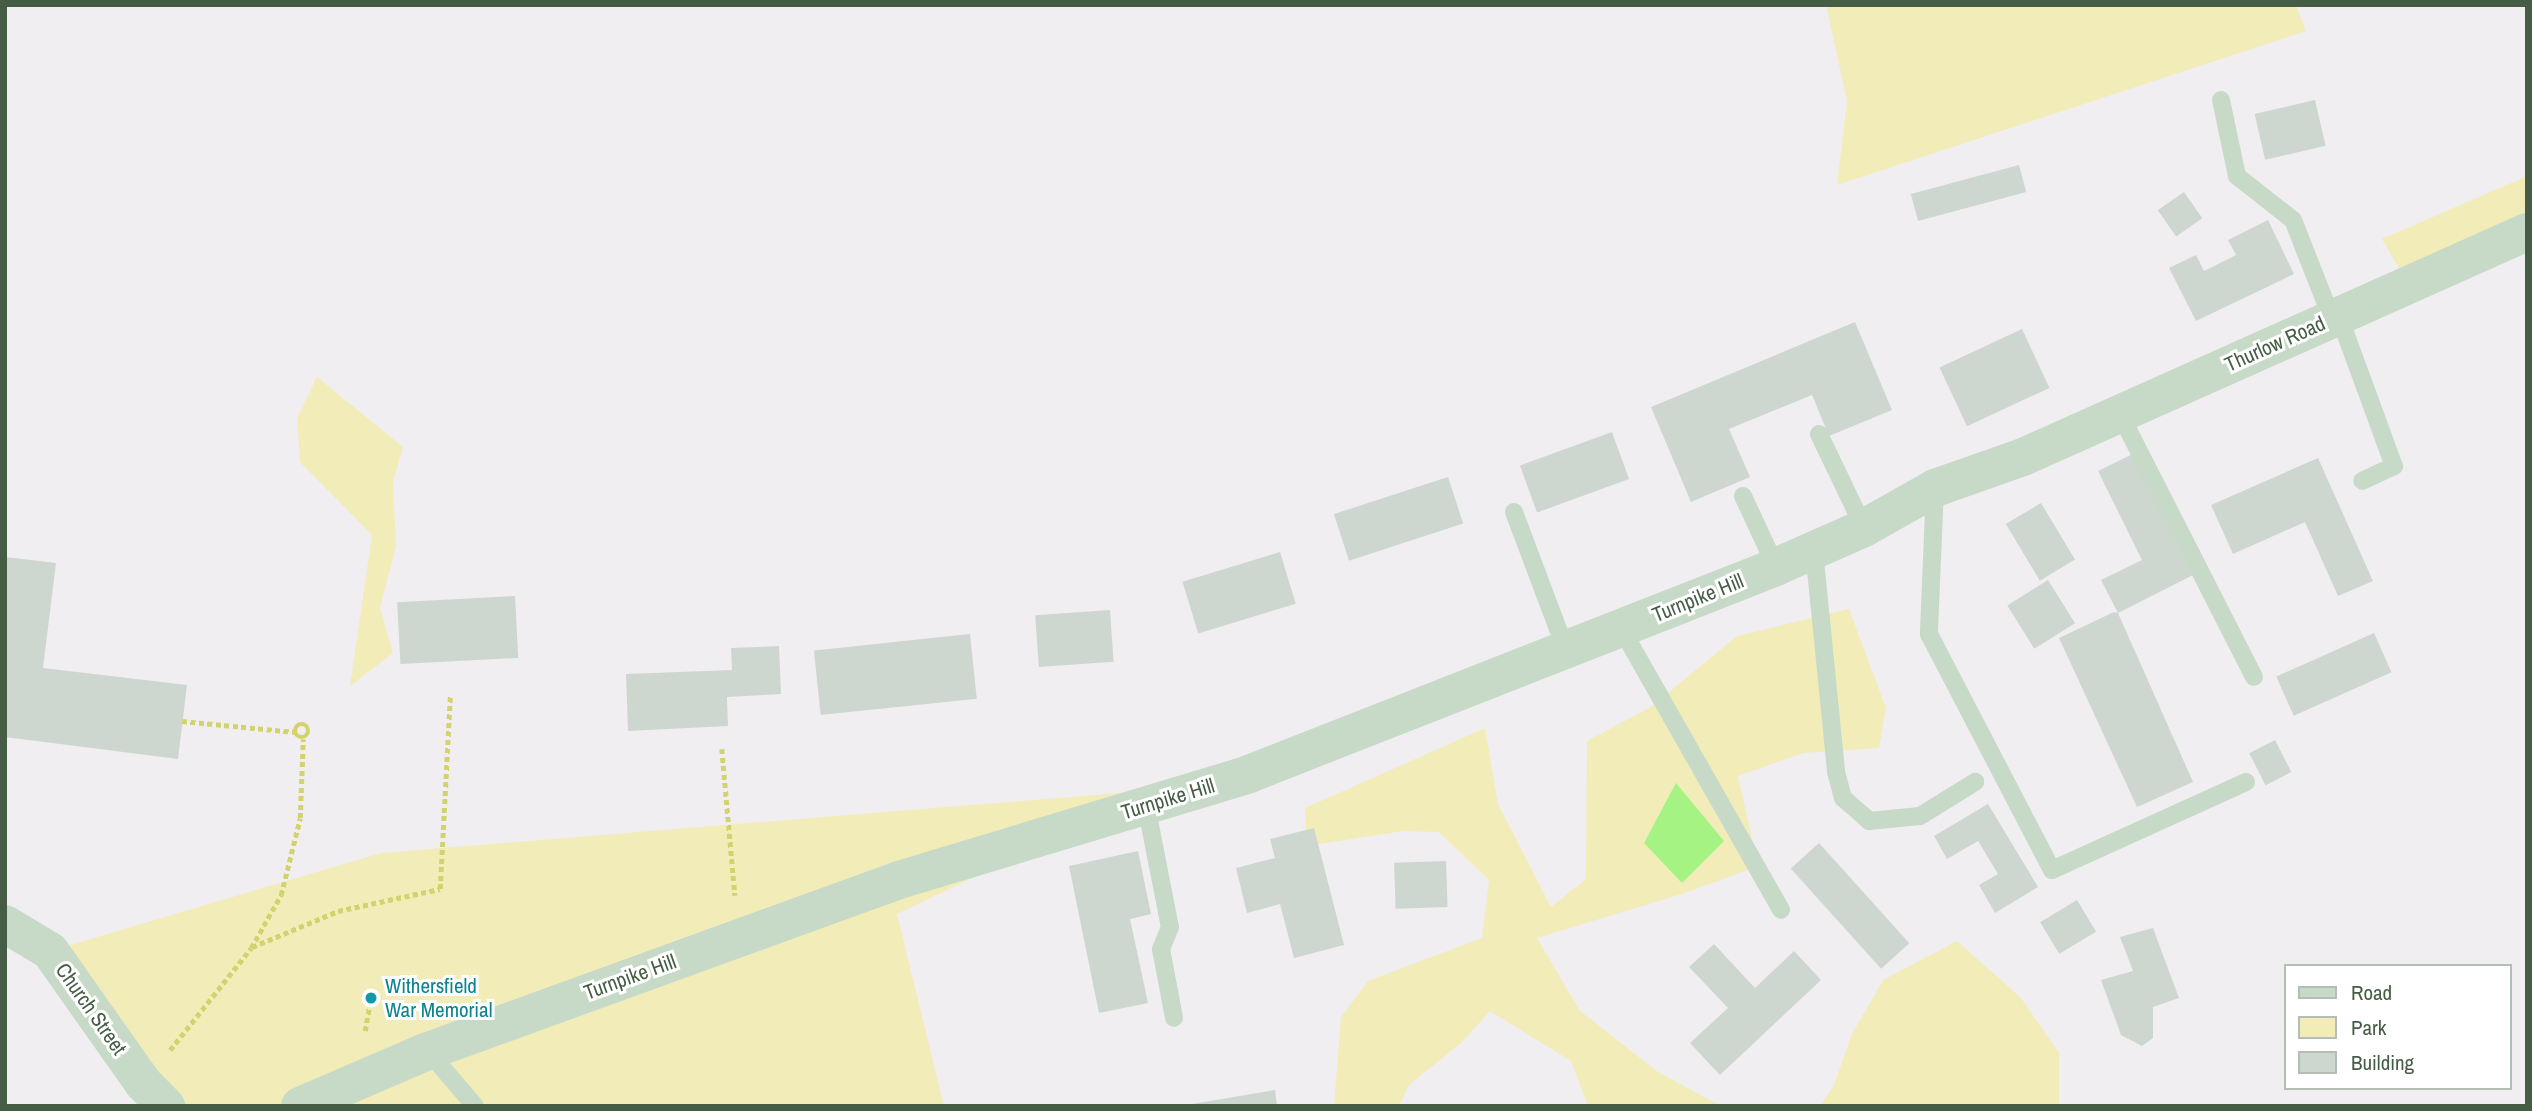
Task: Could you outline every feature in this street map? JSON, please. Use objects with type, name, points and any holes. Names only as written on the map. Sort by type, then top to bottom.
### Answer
[{"type":"street","name":"Thurlow Road","points":[[2023,457],[2527,232]]},
{"type":"street","name":"Turnpike Hill","points":[[300,1106],[428,1051],[899,880],[1249,774],[1776,567],[1864,528],[1935,488],[2023,457]]},
{"type":"street","name":"Church Street","points":[[5,924],[50,951],[155,1095]]},
{"type":"lane","points":[[2221,100],[2237,176],[2293,220],[2394,466],[2362,481]]},
{"type":"lane","points":[[2120,414],[2253,677]]},
{"type":"lane","points":[[1819,434],[1864,528]]},
{"type":"lane","points":[[1935,488],[1929,634],[2053,870],[2246,782]]},
{"type":"lane","points":[[1743,496],[1776,567]]},
{"type":"lane","points":[[1514,512],[1566,650]]},
{"type":"lane","points":[[1814,550],[1836,772],[1843,798],[1869,821],[1920,817],[1975,782]]},
{"type":"lane","points":[[1621,628],[1781,910]]},
{"type":"lane","points":[[1146,805],[1170,927],[1161,949],[1174,1018]]},
{"type":"lane","points":[[428,1051],[475,1106]]},
{"type":"path","points":[[251,948],[338,911],[440,889],[450,695]]},
{"type":"path","points":[[183,722],[294,732]]},
{"type":"path","points":[[155,1095],[251,948],[281,895],[300,818],[303,739],[309,734],[304,725],[297,725],[294,732],[297,738],[303,739]]},
{"type":"path","points":[[722,749],[738,938]]},
{"type":"green space","points":[[1826,5],[2296,5],[2306,31],[1837,185],[1847,101]]},
{"type":"green space","points":[[2527,176],[2527,214],[2400,270],[2382,239]]},
{"type":"green space","points":[[317,377],[403,447],[393,481],[396,546],[380,608],[393,653],[350,686],[372,535],[300,462],[297,418]]},
{"type":"green space","points":[[1849,609],[1886,708],[1879,748],[1803,753],[1738,776],[1758,866],[1685,893],[1537,938],[1580,1011],[1658,1072],[1721,1106],[1588,1106],[1571,1061],[1490,1011],[1462,1042],[1409,1085],[1399,1106],[1334,1106],[1341,1017],[1368,981],[1482,938],[1489,880],[1439,832],[1403,831],[1306,846],[1305,808],[1485,728],[1498,804],[1551,907],[1586,879],[1587,741],[1651,707],[1737,636]]},
{"type":"green space","points":[[1156,790],[897,914],[944,1106],[166,1106],[50,951],[381,853]]},
{"type":"green space","points":[[1957,941],[2021,998],[2059,1053],[2059,1106],[1820,1106],[1834,1085],[1852,1034],[1883,980]]},
{"type":"shaded area","points":[[1676,783],[1724,841],[1682,883],[1644,843]]},
{"type":"building","points":[[2315,100],[2326,146],[2265,160],[2255,114]]},
{"type":"building","points":[[2019,165],[2026,192],[1918,221],[1911,194]]},
{"type":"building","points":[[2184,192],[2202,218],[2176,237],[2158,210]]},
{"type":"building","points":[[2268,220],[2294,274],[2196,321],[2169,268],[2196,255],[2204,271],[2236,255],[2228,240]]},
{"type":"building","points":[[1855,322],[1892,410],[1829,436],[1812,395],[1729,429],[1750,477],[1691,502],[1651,407]]},
{"type":"building","points":[[2022,329],[2049,388],[1967,426],[1940,367]]},
{"type":"building","points":[[1612,432],[1629,479],[1537,513],[1520,466]]},
{"type":"building","points":[[2137,452],[2197,573],[2118,613],[2101,580],[2142,560],[2098,471]]},
{"type":"building","points":[[2318,458],[2373,581],[2338,596],[2305,522],[2233,554],[2211,505]]},
{"type":"building","points":[[1448,477],[1463,524],[1349,561],[1334,514]]},
{"type":"building","points":[[2041,503],[2075,560],[2040,581],[2006,524]]},
{"type":"building","points":[[1280,552],[1296,604],[1198,633],[1182,582]]},
{"type":"building","points":[[5,557],[56,563],[43,668],[187,685],[178,759],[5,737]]},
{"type":"building","points":[[2048,580],[2075,623],[2034,649],[2007,605]]},
{"type":"building","points":[[515,596],[518,658],[400,664],[397,602]]},
{"type":"building","points":[[1110,610],[1114,662],[1039,667],[1035,615]]},
{"type":"building","points":[[2114,612],[2118,613],[2193,782],[2137,807],[2059,638]]},
{"type":"building","points":[[2374,633],[2391,672],[2294,716],[2276,677]]},
{"type":"building","points":[[970,634],[977,699],[821,715],[814,650]]},
{"type":"building","points":[[779,646],[781,694],[727,697],[728,726],[628,731],[626,674],[732,670],[731,648]]},
{"type":"building","points":[[2275,740],[2291,772],[2266,785],[2249,753]]},
{"type":"building","points":[[1988,804],[2038,887],[1995,913],[1979,885],[1998,874],[1978,841],[1947,859],[1934,836]]},
{"type":"building","points":[[1314,828],[1344,945],[1294,958],[1280,904],[1247,913],[1236,868],[1275,858],[1270,839]]},
{"type":"building","points":[[1819,843],[1909,943],[1881,969],[1791,868]]},
{"type":"building","points":[[1138,851],[1151,914],[1130,919],[1148,1003],[1099,1013],[1069,866]]},
{"type":"building","points":[[1446,861],[1448,907],[1396,909],[1394,863]]},
{"type":"building","points":[[2077,900],[2096,932],[2059,954],[2040,922]]},
{"type":"building","points":[[2153,928],[2179,998],[2153,1007],[2153,1038],[2142,1046],[2121,1035],[2101,980],[2133,971],[2120,937]]},
{"type":"building","points":[[1714,944],[1755,988],[1794,951],[1821,980],[1720,1075],[1690,1043],[1728,1008],[1689,967]]},
{"type":"building","points":[[1275,1090],[1277,1106],[1192,1106],[1192,1104]]},
{"type":"place","name":"Withersfield War Memorial","points":[[371,998]]}]
